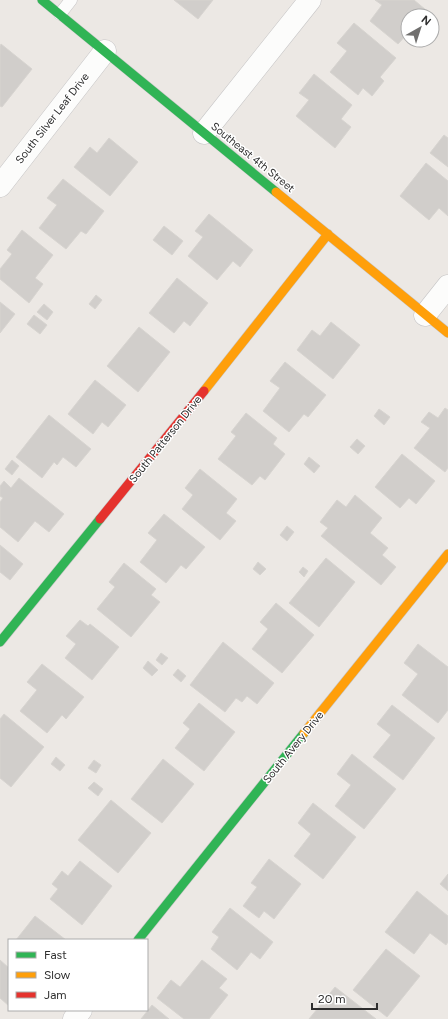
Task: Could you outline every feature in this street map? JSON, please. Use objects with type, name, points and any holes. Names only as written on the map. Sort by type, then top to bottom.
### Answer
[{"type":"street","name":"Southeast 4th Street","points":[[42,0],[448,333]]},
{"type":"street","points":[[204,133],[310,0]]},
{"type":"street","name":"South Silver Leaf Drive","points":[[0,186],[105,51]]},
{"type":"street","name":"South Patterson Drive","points":[[0,642],[223,367],[328,234]]},
{"type":"street","points":[[425,315],[448,286]]},
{"type":"street","name":"South Avery Drive","points":[[139,939],[448,554]]},
{"type":"street","points":[[74,1019],[80,1011]]},
{"type":"lane","points":[[60,14],[71,0]]},
{"type":"building","points":[[174,0],[213,0],[198,19]]},
{"type":"building","points":[[375,0],[414,0],[424,8],[400,8],[400,42],[398,44],[370,21],[382,5]]},
{"type":"building","points":[[354,23],[396,58],[380,77],[384,81],[372,96],[363,88],[358,95],[330,72],[347,51],[337,43]]},
{"type":"building","points":[[1,44],[32,69],[2,107],[0,106]]},
{"type":"building","points":[[314,74],[352,105],[341,119],[351,127],[335,148],[296,116],[309,100],[299,93]]},
{"type":"building","points":[[444,135],[448,138],[448,167],[430,153]]},
{"type":"building","points":[[109,138],[138,162],[110,196],[74,167],[90,147],[97,153]]},
{"type":"building","points":[[426,163],[448,181],[448,216],[439,208],[429,220],[400,196]]},
{"type":"building","points":[[63,179],[104,211],[86,234],[81,231],[66,249],[39,228],[57,205],[47,198]]},
{"type":"building","points":[[209,214],[253,250],[240,267],[233,261],[217,280],[188,256],[203,237],[195,231]]},
{"type":"building","points":[[164,226],[183,241],[172,255],[153,240]]},
{"type":"building","points":[[22,230],[53,255],[35,278],[43,284],[29,303],[0,279],[0,269],[12,254],[7,250]]},
{"type":"building","points":[[177,278],[208,303],[190,326],[184,321],[174,333],[149,313]]},
{"type":"building","points":[[96,295],[102,300],[95,309],[89,304]]},
{"type":"building","points":[[0,302],[15,314],[0,333]]},
{"type":"building","points":[[44,304],[53,312],[47,320],[37,312]]},
{"type":"building","points":[[34,315],[47,325],[40,334],[27,324]]},
{"type":"building","points":[[331,322],[360,345],[333,379],[297,350],[312,330],[320,336]]},
{"type":"building","points":[[139,327],[170,352],[138,392],[107,366]]},
{"type":"building","points":[[285,362],[326,395],[308,417],[304,414],[289,432],[263,411],[280,388],[270,381]]},
{"type":"building","points":[[95,380],[126,405],[108,427],[102,422],[93,434],[68,414]]},
{"type":"building","points":[[445,408],[448,410],[448,468],[445,472],[414,448],[430,428],[421,422],[429,412],[438,418]]},
{"type":"building","points":[[379,409],[390,417],[384,425],[374,416]]},
{"type":"building","points":[[246,413],[277,438],[273,444],[285,454],[265,480],[260,476],[252,485],[218,459],[236,436],[231,432]]},
{"type":"building","points":[[49,415],[91,449],[76,467],[63,457],[57,465],[54,462],[42,478],[16,457]]},
{"type":"building","points":[[357,439],[365,446],[358,454],[350,447]]},
{"type":"building","points":[[402,454],[435,481],[416,504],[409,498],[400,508],[375,487]]},
{"type":"building","points":[[309,457],[320,466],[314,473],[304,464]]},
{"type":"building","points":[[12,460],[19,466],[12,475],[5,469]]},
{"type":"building","points":[[200,469],[237,499],[226,513],[236,521],[220,540],[182,509],[193,495],[185,488]]},
{"type":"building","points":[[19,478],[64,514],[49,532],[35,521],[18,542],[0,527],[0,502],[3,498],[0,496],[0,486],[4,481],[11,488]]},
{"type":"building","points":[[355,495],[382,518],[370,533],[388,548],[382,555],[396,567],[381,585],[321,536],[328,528],[320,522],[337,500],[346,507]]},
{"type":"building","points":[[164,514],[205,547],[186,569],[181,565],[166,583],[140,562],[157,540],[148,533]]},
{"type":"building","points":[[287,526],[294,532],[287,541],[280,535]]},
{"type":"building","points":[[0,545],[23,564],[10,580],[0,572]]},
{"type":"building","points":[[326,558],[355,582],[319,627],[289,603]]},
{"type":"building","points":[[258,562],[266,569],[260,575],[253,569]]},
{"type":"building","points":[[124,563],[156,589],[151,595],[160,602],[131,637],[97,609],[115,587],[109,582]]},
{"type":"building","points":[[303,567],[308,571],[304,577],[299,572]]},
{"type":"building","points":[[276,603],[314,635],[282,673],[252,649],[268,629],[260,622]]},
{"type":"building","points":[[80,620],[88,626],[90,624],[119,647],[92,680],[65,658],[76,644],[66,636]]},
{"type":"building","points":[[223,642],[274,683],[257,704],[247,696],[242,702],[236,698],[225,712],[190,685]]},
{"type":"building","points":[[418,644],[448,667],[448,710],[438,723],[402,695],[418,674],[404,663]]},
{"type":"building","points":[[161,653],[168,658],[162,665],[156,660]]},
{"type":"building","points":[[148,661],[158,670],[152,676],[143,668]]},
{"type":"building","points":[[42,664],[84,697],[66,719],[62,715],[47,733],[20,711],[37,690],[27,682]]},
{"type":"building","points":[[178,669],[186,676],[181,682],[173,675]]},
{"type":"building","points":[[199,703],[235,732],[204,771],[175,748],[190,729],[183,723]]},
{"type":"building","points":[[392,705],[435,738],[403,780],[373,757],[391,735],[377,724]]},
{"type":"building","points":[[4,714],[44,747],[11,787],[0,778],[0,719]]},
{"type":"building","points":[[352,754],[396,789],[364,829],[335,806],[351,785],[337,774]]},
{"type":"building","points":[[56,757],[65,765],[60,771],[51,764]]},
{"type":"building","points":[[163,759],[194,784],[162,823],[131,799]]},
{"type":"building","points":[[94,760],[101,765],[96,773],[88,768]]},
{"type":"building","points":[[94,782],[103,789],[98,796],[88,788]]},
{"type":"building","points":[[111,800],[151,833],[118,873],[78,840]]},
{"type":"building","points":[[313,803],[356,837],[323,879],[294,856],[311,834],[298,823]]},
{"type":"building","points":[[269,859],[301,884],[274,919],[264,911],[259,918],[243,906],[257,887],[251,883]]},
{"type":"building","points":[[80,861],[112,886],[82,925],[50,899],[58,889],[52,884],[62,871],[68,876]]},
{"type":"building","points":[[448,874],[448,891],[440,884]]},
{"type":"building","points":[[417,891],[448,916],[448,942],[446,945],[430,933],[414,954],[385,932]]},
{"type":"building","points":[[230,908],[273,942],[260,959],[251,952],[237,970],[211,949],[219,937],[212,932]]},
{"type":"building","points":[[35,916],[65,939],[17,939]]},
{"type":"building","points":[[386,949],[420,976],[387,1017],[353,990]]},
{"type":"building","points":[[0,960],[8,967],[8,1005],[0,998]]},
{"type":"building","points":[[202,960],[227,979],[219,988],[228,995],[209,1019],[184,1019],[157,998],[171,980],[180,987]]},
{"type":"building","points":[[335,987],[376,1019],[309,1019]]},
{"type":"building","points":[[152,1005],[169,1019],[141,1019]]},
{"type":"traffic: fast","points":[[42,0],[276,192]]},
{"type":"traffic: fast","points":[[0,642],[100,519]]},
{"type":"traffic: fast","points":[[139,939],[304,733]]},
{"type":"traffic: slow","points":[[276,192],[448,333]]},
{"type":"traffic: slow","points":[[204,391],[328,234]]},
{"type":"traffic: slow","points":[[304,733],[448,554]]},
{"type":"traffic: jam","points":[[100,519],[204,391]]}]
